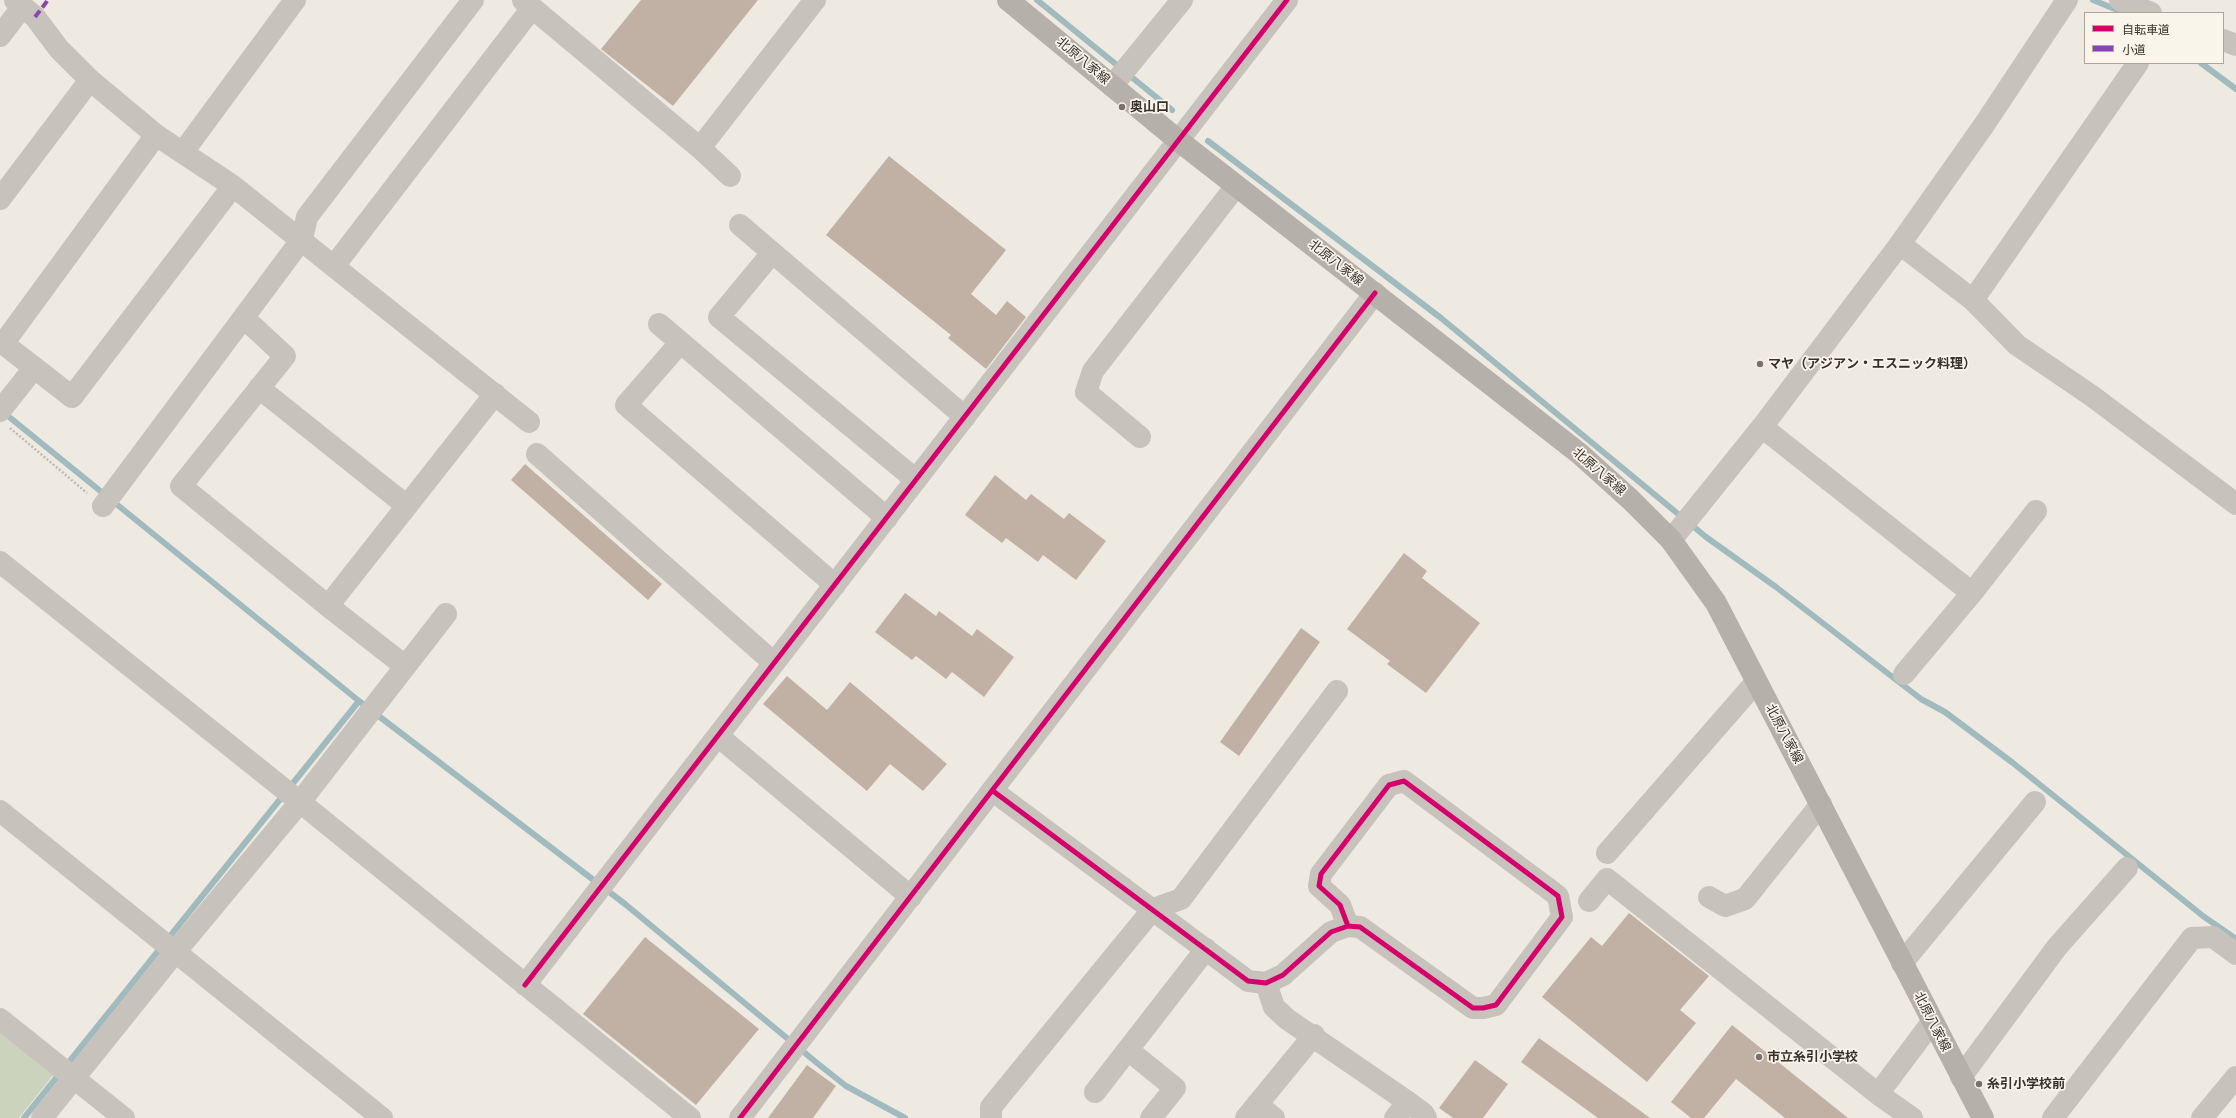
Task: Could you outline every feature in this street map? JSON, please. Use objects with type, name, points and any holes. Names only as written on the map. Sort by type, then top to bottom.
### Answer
[{"type":"main road","name":"北原八家線","points":[[1020,4],[1112,86],[1179,141],[1580,454],[1631,500],[1671,540],[1716,603],[1983,1118]]},
{"type":"street","points":[[183,152],[295,0]]},
{"type":"street","points":[[103,506],[302,240],[307,217],[473,0]]},
{"type":"street","points":[[700,148],[815,0]]},
{"type":"street","points":[[1112,86],[1182,0]]},
{"type":"street","points":[[525,985],[1287,0]]},
{"type":"street","points":[[1671,540],[1692,516],[1762,427],[1900,244],[1984,125],[2067,0]]},
{"type":"street","points":[[2120,0],[2149,12]]},
{"type":"street","points":[[0,36],[19,3],[34,17],[59,49],[90,80],[156,135],[233,186],[529,422]]},
{"type":"street","points":[[334,266],[528,4],[700,148],[730,176]]},
{"type":"street","points":[[2224,40],[2236,45]]},
{"type":"street","points":[[1973,300],[2137,64]]},
{"type":"street","points":[[0,198],[90,80]]},
{"type":"street","points":[[156,135],[2,342],[72,397],[233,186]]},
{"type":"street","points":[[1140,437],[1086,392],[1094,371],[1236,186]]},
{"type":"street","points":[[740,225],[772,254],[965,417]]},
{"type":"street","points":[[1900,244],[1973,300],[2017,345],[2092,396],[2236,504]]},
{"type":"street","points":[[772,254],[719,316],[916,480]]},
{"type":"street","points":[[740,1118],[1375,293]]},
{"type":"street","points":[[244,318],[285,356],[181,486],[328,606],[405,666]]},
{"type":"street","points":[[659,324],[886,518]]},
{"type":"street","points":[[680,343],[626,405],[835,585]]},
{"type":"street","points":[[3,418],[34,368]]},
{"type":"street","points":[[259,388],[407,506]]},
{"type":"street","points":[[328,606],[495,394]]},
{"type":"street","points":[[1762,427],[1972,593]]},
{"type":"street","points":[[537,454],[774,663]]},
{"type":"street","points":[[1904,674],[1972,593],[2036,511]]},
{"type":"street","points":[[0,562],[300,802],[690,1118]]},
{"type":"street","points":[[42,1118],[176,951],[300,802],[446,614]]},
{"type":"street","points":[[1607,853],[1756,682]]},
{"type":"street","points":[[991,1118],[991,1106],[1153,909],[1181,899],[1337,690]]},
{"type":"street","points":[[718,736],[911,897]]},
{"type":"street","points":[[993,791],[1248,981],[1266,983],[1283,975],[1331,932],[1348,926],[1360,927],[1473,1008],[1484,1008],[1496,1005],[1562,917],[1558,896],[1404,781],[1389,785],[1321,874],[1318,886],[1340,905],[1348,926]]},
{"type":"street","points":[[1902,963],[2035,802]]},
{"type":"street","points":[[1709,897],[1725,906],[1745,899],[1821,804]]},
{"type":"street","points":[[0,811],[382,1118]]},
{"type":"street","points":[[1961,1077],[2057,947],[2127,868]]},
{"type":"street","points":[[1589,901],[1607,879],[1878,1094],[1912,1118]]},
{"type":"street","points":[[2053,1118],[2192,938],[2213,936],[2234,949]]},
{"type":"street","points":[[1095,1092],[1206,950]]},
{"type":"street","points":[[1266,983],[1274,1008],[1287,1019],[1314,1035],[1402,1110],[1423,1112],[1426,1118]]},
{"type":"street","points":[[0,1018],[124,1118]]},
{"type":"street","points":[[1878,1094],[1932,1022]]},
{"type":"street","points":[[1274,1118],[1252,1111],[1314,1035]]},
{"type":"street","points":[[1128,1050],[1175,1088],[1151,1118]]},
{"type":"street","points":[[2202,1118],[2236,1078]]},
{"type":"path","points":[[3,418],[103,506]]},
{"type":"green space","points":[[0,1031],[54,1074],[19,1118],[0,1118]]},
{"type":"building","points":[[641,0],[758,0],[673,106],[601,49]]},
{"type":"building","points":[[889,156],[1006,250],[971,294],[996,315],[1007,301],[1026,317],[986,369],[948,338],[951,335],[826,235]]},
{"type":"building","points":[[525,464],[662,584],[648,600],[511,480]]},
{"type":"building","points":[[995,475],[1026,500],[1031,494],[1064,519],[1069,513],[1106,541],[1076,580],[1043,555],[1038,562],[1006,538],[1002,543],[965,515]]},
{"type":"building","points":[[1404,553],[1427,571],[1422,578],[1480,623],[1426,693],[1387,664],[1390,661],[1347,629]]},
{"type":"building","points":[[905,593],[936,616],[939,611],[972,636],[977,629],[1014,657],[984,697],[952,672],[946,679],[916,656],[912,660],[875,632]]},
{"type":"building","points":[[1301,628],[1320,642],[1239,756],[1220,742]]},
{"type":"building","points":[[787,676],[827,710],[850,682],[947,764],[923,791],[890,764],[867,791],[763,704]]},
{"type":"building","points":[[1629,913],[1709,976],[1680,1010],[1696,1023],[1647,1082],[1542,997],[1591,937],[1602,946]]},
{"type":"building","points":[[645,937],[759,1029],[696,1105],[583,1014]]},
{"type":"building","points":[[1732,1025],[1848,1118],[1785,1118],[1736,1079],[1704,1118],[1691,1118],[1671,1102]]},
{"type":"building","points":[[1539,1038],[1650,1118],[1598,1118],[1521,1062]]},
{"type":"building","points":[[1475,1060],[1508,1084],[1483,1118],[1453,1118],[1439,1108]]},
{"type":"building","points":[[807,1065],[836,1086],[813,1118],[768,1118]]},
{"type":"waterway","points":[[1037,0],[1172,110]]},
{"type":"waterway","points":[[2093,0],[2122,12]]},
{"type":"waterway","points":[[2202,64],[2236,89]]},
{"type":"waterway","points":[[1208,141],[1441,318],[1706,537],[1776,587],[1921,699],[1945,712],[2013,763],[2203,916],[2236,939]]},
{"type":"waterway","points":[[3,412],[359,701],[625,904],[846,1086],[905,1118]]},
{"type":"waterway","points":[[24,1118],[359,701]]},
{"type":"marked path","points":[[35,17],[48,0]]},
{"type":"cycle path","points":[[525,985],[1287,0]]},
{"type":"cycle path","points":[[740,1118],[1375,293]]},
{"type":"cycle path","points":[[993,791],[1248,981],[1266,983],[1283,975],[1331,932],[1348,926],[1360,927],[1473,1008],[1483,1008],[1496,1005],[1562,917],[1558,896],[1404,781],[1389,785],[1321,874],[1319,886],[1340,905],[1348,926]]},
{"type":"place","name":"奥山口","points":[[1122,107]]},
{"type":"place","name":"マヤ（アジアン・エスニック料理）","points":[[1760,364]]},
{"type":"place","name":"市立糸引小学校","points":[[1759,1057]]},
{"type":"place","name":"糸引小学校前","points":[[1979,1084]]}]
